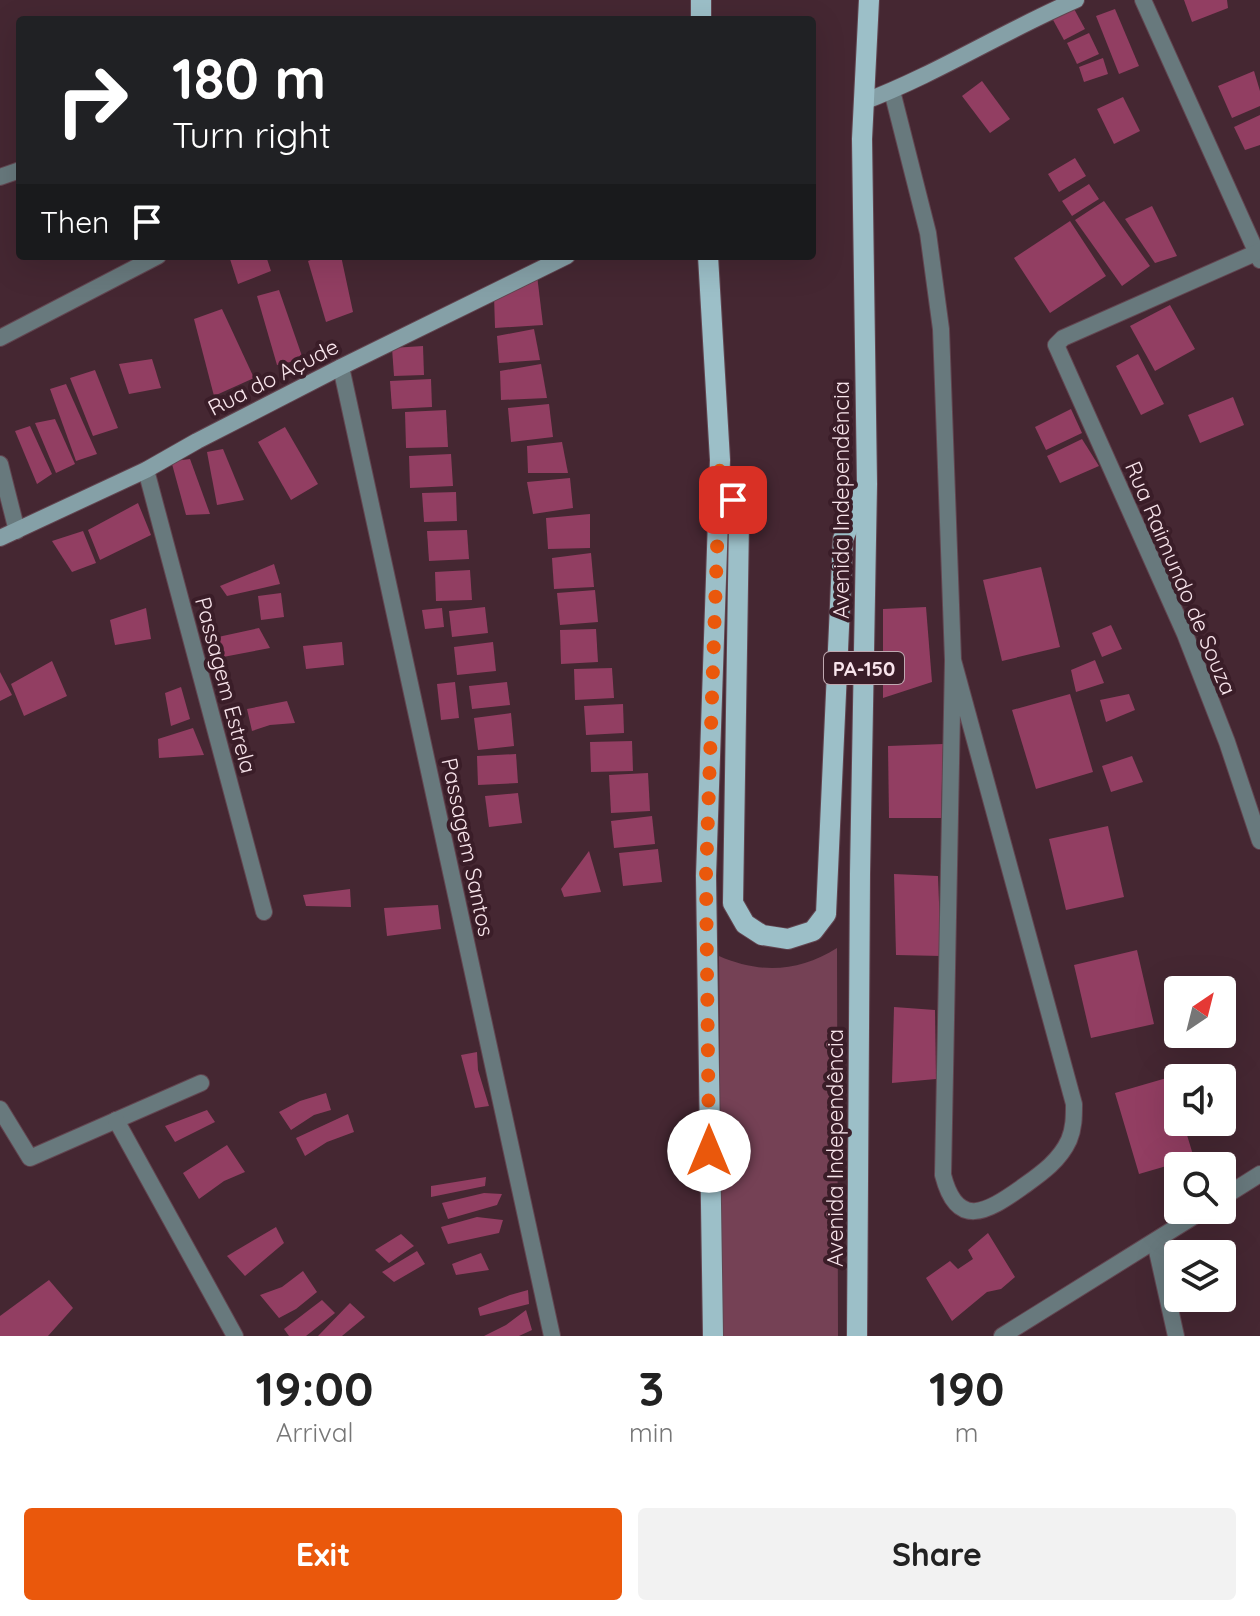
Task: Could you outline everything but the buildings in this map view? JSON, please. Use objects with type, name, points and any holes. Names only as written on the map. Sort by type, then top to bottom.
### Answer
[{"type":"main road","name":"Avenida Independência","points":[[857,1336],[860,874],[867,484],[863,102],[869,0]]},
{"type":"main road","points":[[708,260],[720,460],[706,876],[713,1336]]},
{"type":"main road","points":[[720,460],[739,521],[733,903],[745,924],[762,935],[788,939],[813,931],[826,914],[843,539],[867,484]]},
{"type":"street","points":[[863,102],[892,91],[1023,23],[1076,0]]},
{"type":"street","points":[[1143,0],[1259,254]]},
{"type":"street","points":[[892,91],[928,233],[941,329],[953,660],[943,1175],[947,1192],[956,1204],[970,1211],[983,1212],[1041,1173],[1063,1152],[1075,1122],[1074,1104],[953,660]]},
{"type":"street","name":"Rua Raimundo de Souza","points":[[1259,254],[1063,338],[1056,345],[1185,634],[1227,742],[1260,841]]},
{"type":"street","points":[[0,338],[150,260]]},
{"type":"street","name":"Rua do Açude","points":[[0,538],[146,470],[341,367],[559,260]]},
{"type":"street","name":"Passagem Santos","points":[[341,367],[552,1336]]},
{"type":"street","points":[[0,464],[17,531]]},
{"type":"street","name":"Passagem Estrela","points":[[146,470],[264,912]]},
{"type":"street","points":[[0,1109],[30,1158],[201,1083]]},
{"type":"street","points":[[116,1120],[235,1336]]},
{"type":"street","points":[[1236,1189],[1260,1174]]},
{"type":"street","points":[[1002,1336],[1183,1224]]},
{"type":"street","points":[[1155,1242],[1176,1336]]},
{"type":"shaded area","points":[[837,948],[838,1336],[722,1336],[719,956],[749,966],[779,968],[808,962]]},
{"type":"route","points":[[709,1151],[706,876],[720,460],[733,500]]}]
